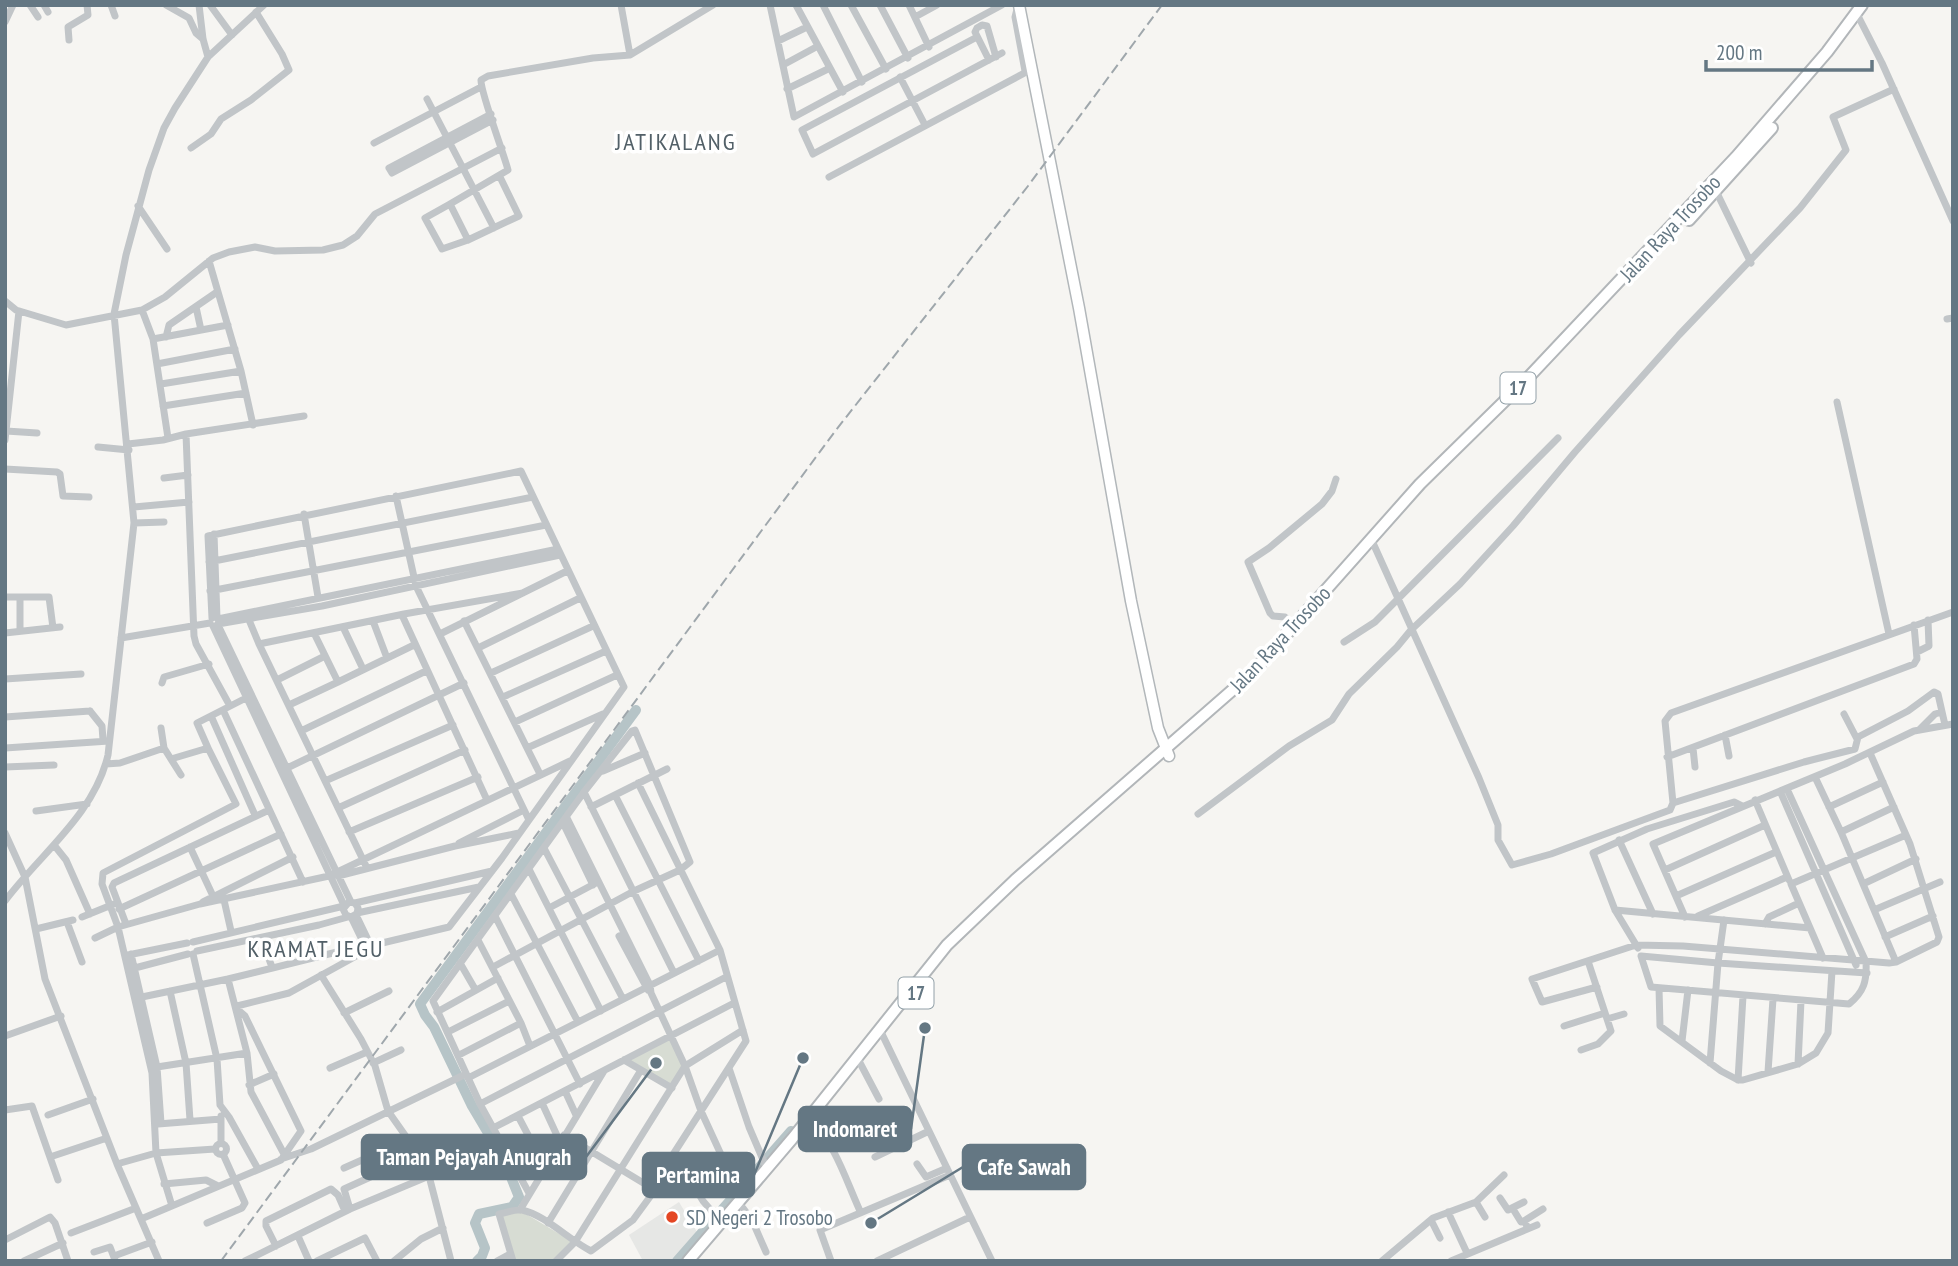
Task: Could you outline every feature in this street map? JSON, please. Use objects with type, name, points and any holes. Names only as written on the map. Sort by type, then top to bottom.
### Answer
[{"type":"highway","name":"Jalan Raya Trosobo","points":[[688,1261],[718,1219],[811,1120],[950,951],[1165,747],[1255,678],[1420,484],[1524,382],[1678,221],[1779,109],[1859,12],[1870,5]]},
{"type":"highway","name":"Jalan Raya Trosobo","points":[[696,1261],[765,1165],[811,1120],[947,944],[1015,880],[1252,673],[1292,623],[1410,501],[1535,380],[1716,191],[1787,110],[1859,12]]},
{"type":"main road","points":[[1019,5],[1029,70],[1081,321],[1117,528],[1165,747]]},
{"type":"street","points":[[5,22],[13,5]]},
{"type":"street","points":[[30,5],[38,17]]},
{"type":"street","points":[[69,40],[68,27],[89,15],[87,5]]},
{"type":"street","points":[[111,5],[115,16]]},
{"type":"street","points":[[166,5],[191,21],[195,33],[203,39]]},
{"type":"street","points":[[184,16],[198,5],[208,57]]},
{"type":"street","points":[[210,5],[232,35]]},
{"type":"street","points":[[5,901],[87,804],[106,764],[106,740],[128,598],[134,523],[114,314],[138,206],[164,128],[208,57],[264,5]]},
{"type":"street","points":[[621,5],[630,55]]},
{"type":"street","points":[[500,177],[519,216],[442,249],[421,219],[476,191],[508,170],[481,88],[481,80],[488,76],[593,58],[630,55],[713,5]]},
{"type":"street","points":[[770,5],[794,117],[929,47],[1002,5]]},
{"type":"street","points":[[796,5],[843,92]]},
{"type":"street","points":[[823,5],[862,82]]},
{"type":"street","points":[[850,5],[886,69]]},
{"type":"street","points":[[880,5],[908,58]]},
{"type":"street","points":[[909,5],[929,47]]},
{"type":"street","points":[[915,17],[937,5]]},
{"type":"street","points":[[191,148],[211,134],[221,119],[251,100],[289,70],[256,12]]},
{"type":"street","points":[[1859,12],[1953,221]]},
{"type":"street","points":[[982,25],[987,26],[996,56],[977,37],[975,29],[982,25]]},
{"type":"street","points":[[778,41],[807,27]]},
{"type":"street","points":[[977,37],[802,131],[813,154],[996,56]]},
{"type":"street","points":[[783,65],[818,46]]},
{"type":"street","points":[[787,89],[830,68]]},
{"type":"street","points":[[829,177],[1029,70]]},
{"type":"street","points":[[900,77],[925,125]]},
{"type":"street","points":[[374,143],[481,88]]},
{"type":"street","points":[[1198,814],[1289,746],[1327,725],[1349,694],[1460,584],[1679,335],[1800,208],[1845,153],[1846,145],[1833,117],[1894,89]]},
{"type":"street","points":[[427,99],[494,228]]},
{"type":"street","points":[[450,140],[389,168],[392,173],[492,117]]},
{"type":"street","points":[[5,301],[19,311],[66,325],[142,310],[165,297],[209,261],[241,248],[255,247],[275,251],[323,250],[342,245],[357,236],[375,214],[502,148]]},
{"type":"street","points":[[1716,191],[1751,262]]},
{"type":"street","points":[[450,204],[468,240]]},
{"type":"street","points":[[138,206],[167,249]]},
{"type":"street","points":[[209,261],[241,371],[253,425]]},
{"type":"street","points":[[166,337],[169,325],[218,292]]},
{"type":"street","points":[[196,307],[201,330]]},
{"type":"street","points":[[142,310],[153,339],[158,364],[167,438]]},
{"type":"street","points":[[5,440],[19,311]]},
{"type":"street","points":[[153,339],[228,325]]},
{"type":"street","points":[[158,364],[234,349]]},
{"type":"street","points":[[161,384],[241,371]]},
{"type":"street","points":[[163,406],[246,393]]},
{"type":"street","points":[[1837,402],[1889,634]]},
{"type":"street","points":[[98,447],[128,447],[186,434],[304,416]]},
{"type":"street","points":[[6,431],[37,433]]},
{"type":"street","points":[[186,434],[193,626],[196,644],[209,664],[269,810],[303,882]]},
{"type":"street","points":[[1344,642],[1375,622],[1558,438]]},
{"type":"street","points":[[5,469],[57,472],[60,474],[63,496],[89,497]]},
{"type":"street","points":[[142,997],[449,927],[529,820],[624,688],[521,471],[214,534],[212,579],[215,622],[246,698],[284,770]]},
{"type":"street","points":[[164,478],[188,475]]},
{"type":"street","points":[[1292,623],[1270,613],[1248,562],[1269,548],[1326,500],[1336,480]]},
{"type":"street","points":[[396,496],[415,582],[529,820]]},
{"type":"street","points":[[212,561],[533,497]]},
{"type":"street","points":[[134,508],[189,502]]},
{"type":"street","points":[[304,514],[318,597]]},
{"type":"street","points":[[134,523],[164,522]]},
{"type":"street","points":[[213,590],[545,525]]},
{"type":"street","points":[[1375,539],[1412,632],[1499,825],[1498,840],[1510,864],[1551,854],[1672,809],[1665,721],[1671,713],[1953,612]]},
{"type":"street","points":[[215,622],[249,620],[559,552]]},
{"type":"street","points":[[440,634],[568,571]]},
{"type":"street","points":[[121,638],[215,622],[318,597],[415,582]]},
{"type":"street","points":[[259,644],[523,593]]},
{"type":"street","points":[[5,597],[49,597],[57,627],[5,633]]},
{"type":"street","points":[[20,597],[20,631]]},
{"type":"street","points":[[478,648],[580,598]]},
{"type":"street","points":[[402,615],[487,800]]},
{"type":"street","points":[[249,620],[367,868]]},
{"type":"street","points":[[1917,652],[1929,646],[1928,620]]},
{"type":"street","points":[[373,621],[387,658]]},
{"type":"street","points":[[464,621],[540,774]]},
{"type":"street","points":[[215,622],[348,904],[358,908],[353,915]]},
{"type":"street","points":[[1667,758],[1914,664],[1917,652],[1914,625]]},
{"type":"street","points":[[491,673],[593,626]]},
{"type":"street","points":[[343,627],[363,669]]},
{"type":"street","points":[[314,634],[338,682]]},
{"type":"street","points":[[289,705],[414,645]]},
{"type":"street","points":[[503,697],[606,651]]},
{"type":"street","points":[[277,680],[325,656]]},
{"type":"street","points":[[162,683],[164,677],[209,664]]},
{"type":"street","points":[[300,731],[426,671]]},
{"type":"street","points":[[5,679],[82,674]]},
{"type":"street","points":[[515,722],[617,675]]},
{"type":"street","points":[[284,770],[464,683]]},
{"type":"street","points":[[1653,844],[1857,759],[1902,735],[1949,725],[1942,712],[1938,694],[1934,692],[1908,711],[1857,738]]},
{"type":"street","points":[[157,1124],[152,1073],[122,925],[102,884],[102,875],[236,804],[197,723],[246,698]]},
{"type":"street","points":[[5,717],[92,709],[102,726],[106,740]]},
{"type":"street","points":[[1919,730],[1935,714],[1942,712]]},
{"type":"street","points":[[527,748],[604,713]]},
{"type":"street","points":[[1844,714],[1857,738],[1857,759]]},
{"type":"street","points":[[211,716],[255,815]]},
{"type":"street","points":[[325,781],[453,725]]},
{"type":"street","points":[[161,728],[164,748],[181,775]]},
{"type":"street","points":[[493,967],[689,864],[690,860],[676,823],[633,730],[584,792],[433,1001],[459,1055],[463,1076],[529,1193]]},
{"type":"street","points":[[1726,735],[1729,756]]},
{"type":"street","points":[[5,748],[106,740]]},
{"type":"street","points":[[106,764],[164,748]]},
{"type":"street","points":[[171,758],[208,748]]},
{"type":"street","points":[[1693,748],[1695,767]]},
{"type":"street","points":[[1673,803],[1855,749]]},
{"type":"street","points":[[338,808],[465,750]]},
{"type":"street","points":[[601,772],[645,753]]},
{"type":"street","points":[[1597,987],[1544,1003],[1532,981],[1536,976],[1589,964],[1655,944],[1866,962],[1896,962],[1937,942],[1933,916],[1916,859],[1870,753]]},
{"type":"street","points":[[334,875],[570,761]]},
{"type":"street","points":[[5,767],[54,765]]},
{"type":"street","points":[[591,807],[667,769]]},
{"type":"street","points":[[349,832],[478,777]]},
{"type":"street","points":[[1815,777],[1896,962]]},
{"type":"street","points":[[1829,807],[1883,782]]},
{"type":"street","points":[[496,1261],[512,1257],[498,1215],[520,1210],[548,1223],[590,1250],[594,1250],[633,1220],[655,1190],[674,1153],[746,1042],[720,950],[638,783]]},
{"type":"street","points":[[1784,790],[1856,961],[1857,973]]},
{"type":"street","points":[[584,792],[674,973]]},
{"type":"street","points":[[615,795],[699,961]]},
{"type":"street","points":[[1755,800],[1823,958]]},
{"type":"street","points":[[1742,806],[1734,802],[1647,829],[1593,854],[1615,911],[1639,950],[1650,986],[1773,999],[1851,1003],[1864,987],[1866,962],[1820,871]]},
{"type":"street","points":[[36,811],[87,804]]},
{"type":"street","points":[[1841,832],[1894,807]]},
{"type":"street","points":[[115,906],[112,888],[114,883],[269,810]]},
{"type":"street","points":[[455,846],[524,810]]},
{"type":"street","points":[[565,821],[649,988],[685,1066],[701,1111],[766,1252]]},
{"type":"street","points":[[661,831],[676,823]]},
{"type":"street","points":[[1665,870],[1765,825]]},
{"type":"street","points":[[1647,829],[1685,917]]},
{"type":"street","points":[[94,938],[122,925],[200,904],[520,832]]},
{"type":"street","points":[[5,833],[25,877],[45,979],[117,1164],[159,1261]]},
{"type":"street","points":[[54,845],[66,860],[86,915],[201,871],[281,834]]},
{"type":"street","points":[[1696,918],[1906,835]]},
{"type":"street","points":[[170,837],[179,852]]},
{"type":"street","points":[[1619,840],[1653,914]]},
{"type":"street","points":[[190,846],[213,896]]},
{"type":"street","points":[[544,848],[623,999]]},
{"type":"street","points":[[1676,895],[1776,852]]},
{"type":"street","points":[[200,904],[293,857]]},
{"type":"street","points":[[1863,884],[1916,859]]},
{"type":"street","points":[[529,869],[601,1011]]},
{"type":"street","points":[[128,955],[492,871]]},
{"type":"street","points":[[549,908],[571,897],[593,880]]},
{"type":"street","points":[[1874,910],[1940,882]]},
{"type":"street","points":[[131,969],[480,887]]},
{"type":"street","points":[[511,894],[578,1022]]},
{"type":"street","points":[[224,900],[231,931]]},
{"type":"street","points":[[1765,924],[1769,916],[1799,903]]},
{"type":"street","points":[[348,904],[344,914],[353,915]]},
{"type":"street","points":[[1615,911],[1810,928]]},
{"type":"street","points":[[353,915],[368,946]]},
{"type":"street","points":[[495,916],[580,1084]]},
{"type":"street","points":[[1885,937],[1933,916]]},
{"type":"street","points":[[1710,1063],[1724,920]]},
{"type":"street","points":[[36,929],[70,921],[82,962]]},
{"type":"street","points":[[261,938],[272,967]]},
{"type":"street","points":[[478,940],[530,1046]]},
{"type":"street","points":[[190,942],[197,946],[192,953]]},
{"type":"street","points":[[237,1008],[283,995],[368,946]]},
{"type":"street","points":[[141,1219],[282,1157],[312,1149],[649,988],[720,950]]},
{"type":"street","points":[[1639,950],[1718,963],[1867,973]]},
{"type":"street","points":[[192,953],[217,1059],[221,1119],[218,1146]]},
{"type":"street","points":[[460,963],[475,989]]},
{"type":"street","points":[[1581,1050],[1598,1044],[1610,1033],[1589,964]]},
{"type":"street","points":[[131,969],[142,997],[157,1067],[156,1153],[172,1206]]},
{"type":"street","points":[[1658,988],[1659,1023],[1710,1063],[1738,1080],[1750,1079],[1798,1064],[1814,1055],[1825,1042],[1828,1033],[1832,971]]},
{"type":"street","points":[[321,975],[373,1063],[388,1111],[419,1155],[429,1175],[451,1261]]},
{"type":"street","points":[[480,1104],[726,977]]},
{"type":"street","points":[[437,1012],[498,978]]},
{"type":"street","points":[[228,979],[247,1053],[249,1085],[282,1157]]},
{"type":"street","points":[[443,986],[452,1002]]},
{"type":"street","points":[[1682,1041],[1688,990]]},
{"type":"street","points":[[170,991],[186,1063],[190,1120]]},
{"type":"street","points":[[344,1013],[389,991]]},
{"type":"street","points":[[1738,1080],[1743,996]]},
{"type":"street","points":[[1768,1072],[1773,999]]},
{"type":"street","points":[[448,1032],[509,1001]]},
{"type":"street","points":[[1798,1064],[1801,1001]]},
{"type":"street","points":[[494,1128],[734,1003]]},
{"type":"street","points":[[237,1008],[245,1016],[301,1130],[282,1157]]},
{"type":"street","points":[[1564,1026],[1624,1014]]},
{"type":"street","points":[[5,1037],[61,1017]]},
{"type":"street","points":[[459,1055],[521,1023]]},
{"type":"street","points":[[556,1261],[575,1242],[685,1066],[743,1030]]},
{"type":"street","points":[[882,1034],[992,1261]]},
{"type":"street","points":[[373,1063],[401,1049]]},
{"type":"street","points":[[330,1068],[367,1052]]},
{"type":"street","points":[[157,1067],[247,1053]]},
{"type":"street","points":[[624,1060],[672,1088]]},
{"type":"street","points":[[859,1061],[879,1099]]},
{"type":"street","points":[[729,1068],[765,1165]]},
{"type":"street","points":[[548,1223],[641,1070]]},
{"type":"street","points":[[520,1210],[604,1071]]},
{"type":"street","points":[[249,1085],[274,1074]]},
{"type":"street","points":[[565,1091],[576,1115]]},
{"type":"street","points":[[48,1115],[93,1100]]},
{"type":"street","points":[[542,1103],[562,1138],[590,1151],[655,1190]]},
{"type":"street","points":[[220,1105],[258,1169]]},
{"type":"street","points":[[5,1110],[32,1106],[58,1180]]},
{"type":"street","points":[[518,1116],[545,1167]]},
{"type":"street","points":[[157,1124],[221,1119]]},
{"type":"street","points":[[811,1120],[839,1158],[860,1211]]},
{"type":"street","points":[[875,1157],[929,1132]]},
{"type":"street","points":[[51,1157],[107,1138]]},
{"type":"street","points":[[344,1168],[407,1140]]},
{"type":"street","points":[[117,1164],[156,1153],[226,1147],[223,1154],[245,1201],[244,1205],[207,1223]]},
{"type":"street","points":[[674,1153],[703,1201],[718,1219]]},
{"type":"street","points":[[348,1210],[344,1189],[419,1155]]},
{"type":"street","points":[[917,1164],[925,1177],[949,1171]]},
{"type":"street","points":[[831,1261],[820,1230],[949,1171]]},
{"type":"street","points":[[245,1261],[348,1210],[429,1175]]},
{"type":"street","points":[[1382,1261],[1431,1220],[1476,1202],[1504,1175]]},
{"type":"street","points":[[164,1184],[206,1180],[218,1186]]},
{"type":"street","points":[[276,1246],[265,1223],[278,1215],[331,1189],[336,1191],[348,1210]]},
{"type":"street","points":[[1500,1198],[1508,1210],[1524,1202]]},
{"type":"street","points":[[1476,1202],[1485,1217]]},
{"type":"street","points":[[71,1233],[136,1208]]},
{"type":"street","points":[[1513,1209],[1521,1222],[1536,1225]]},
{"type":"street","points":[[1451,1261],[1526,1224],[1543,1209]]},
{"type":"street","points":[[1448,1212],[1468,1253]]},
{"type":"street","points":[[5,1240],[50,1217],[55,1223],[68,1261]]},
{"type":"street","points":[[877,1261],[970,1217]]},
{"type":"street","points":[[1431,1220],[1440,1238]]},
{"type":"street","points":[[394,1261],[421,1239],[443,1228]]},
{"type":"street","points":[[298,1236],[309,1261]]},
{"type":"street","points":[[317,1261],[366,1238],[377,1261]]},
{"type":"street","points":[[94,1252],[110,1247],[115,1259],[152,1242]]},
{"type":"street","points":[[24,1261],[63,1243]]},
{"type":"street","points":[[896,1252],[898,1261]]},
{"type":"shaded area","points":[[671,1036],[685,1066],[672,1088],[624,1060]]},
{"type":"shaded area","name":"SD Negeri 2 Trosobo","points":[[679,1202],[697,1232],[672,1261],[643,1261],[629,1235]]},
{"type":"shaded area","points":[[521,1211],[573,1242],[554,1261],[514,1261],[499,1215]]},
{"type":"waterway","points":[[477,1261],[485,1248],[475,1223],[479,1214],[512,1207],[519,1197],[504,1160],[472,1106],[420,1004],[636,710]]},
{"type":"waterway","points":[[677,1261],[791,1131]]},
{"type":"railway","points":[[221,1261],[836,430],[1028,186],[1162,5]]},
{"type":"place","name":"Indomaret","points":[[925,1028]]},
{"type":"place","name":"Pertamina","points":[[803,1058]]},
{"type":"place","name":"Taman Pejayah Anugrah","points":[[656,1063]]},
{"type":"place","name":"SD Negeri 2 Trosobo","points":[[672,1217]]},
{"type":"place","name":"Cafe Sawah","points":[[871,1223]]},
{"type":"district","name":"JATIKALANG","points":[[676,141]]},
{"type":"district","name":"KRAMAT JEGU","points":[[316,948]]}]
